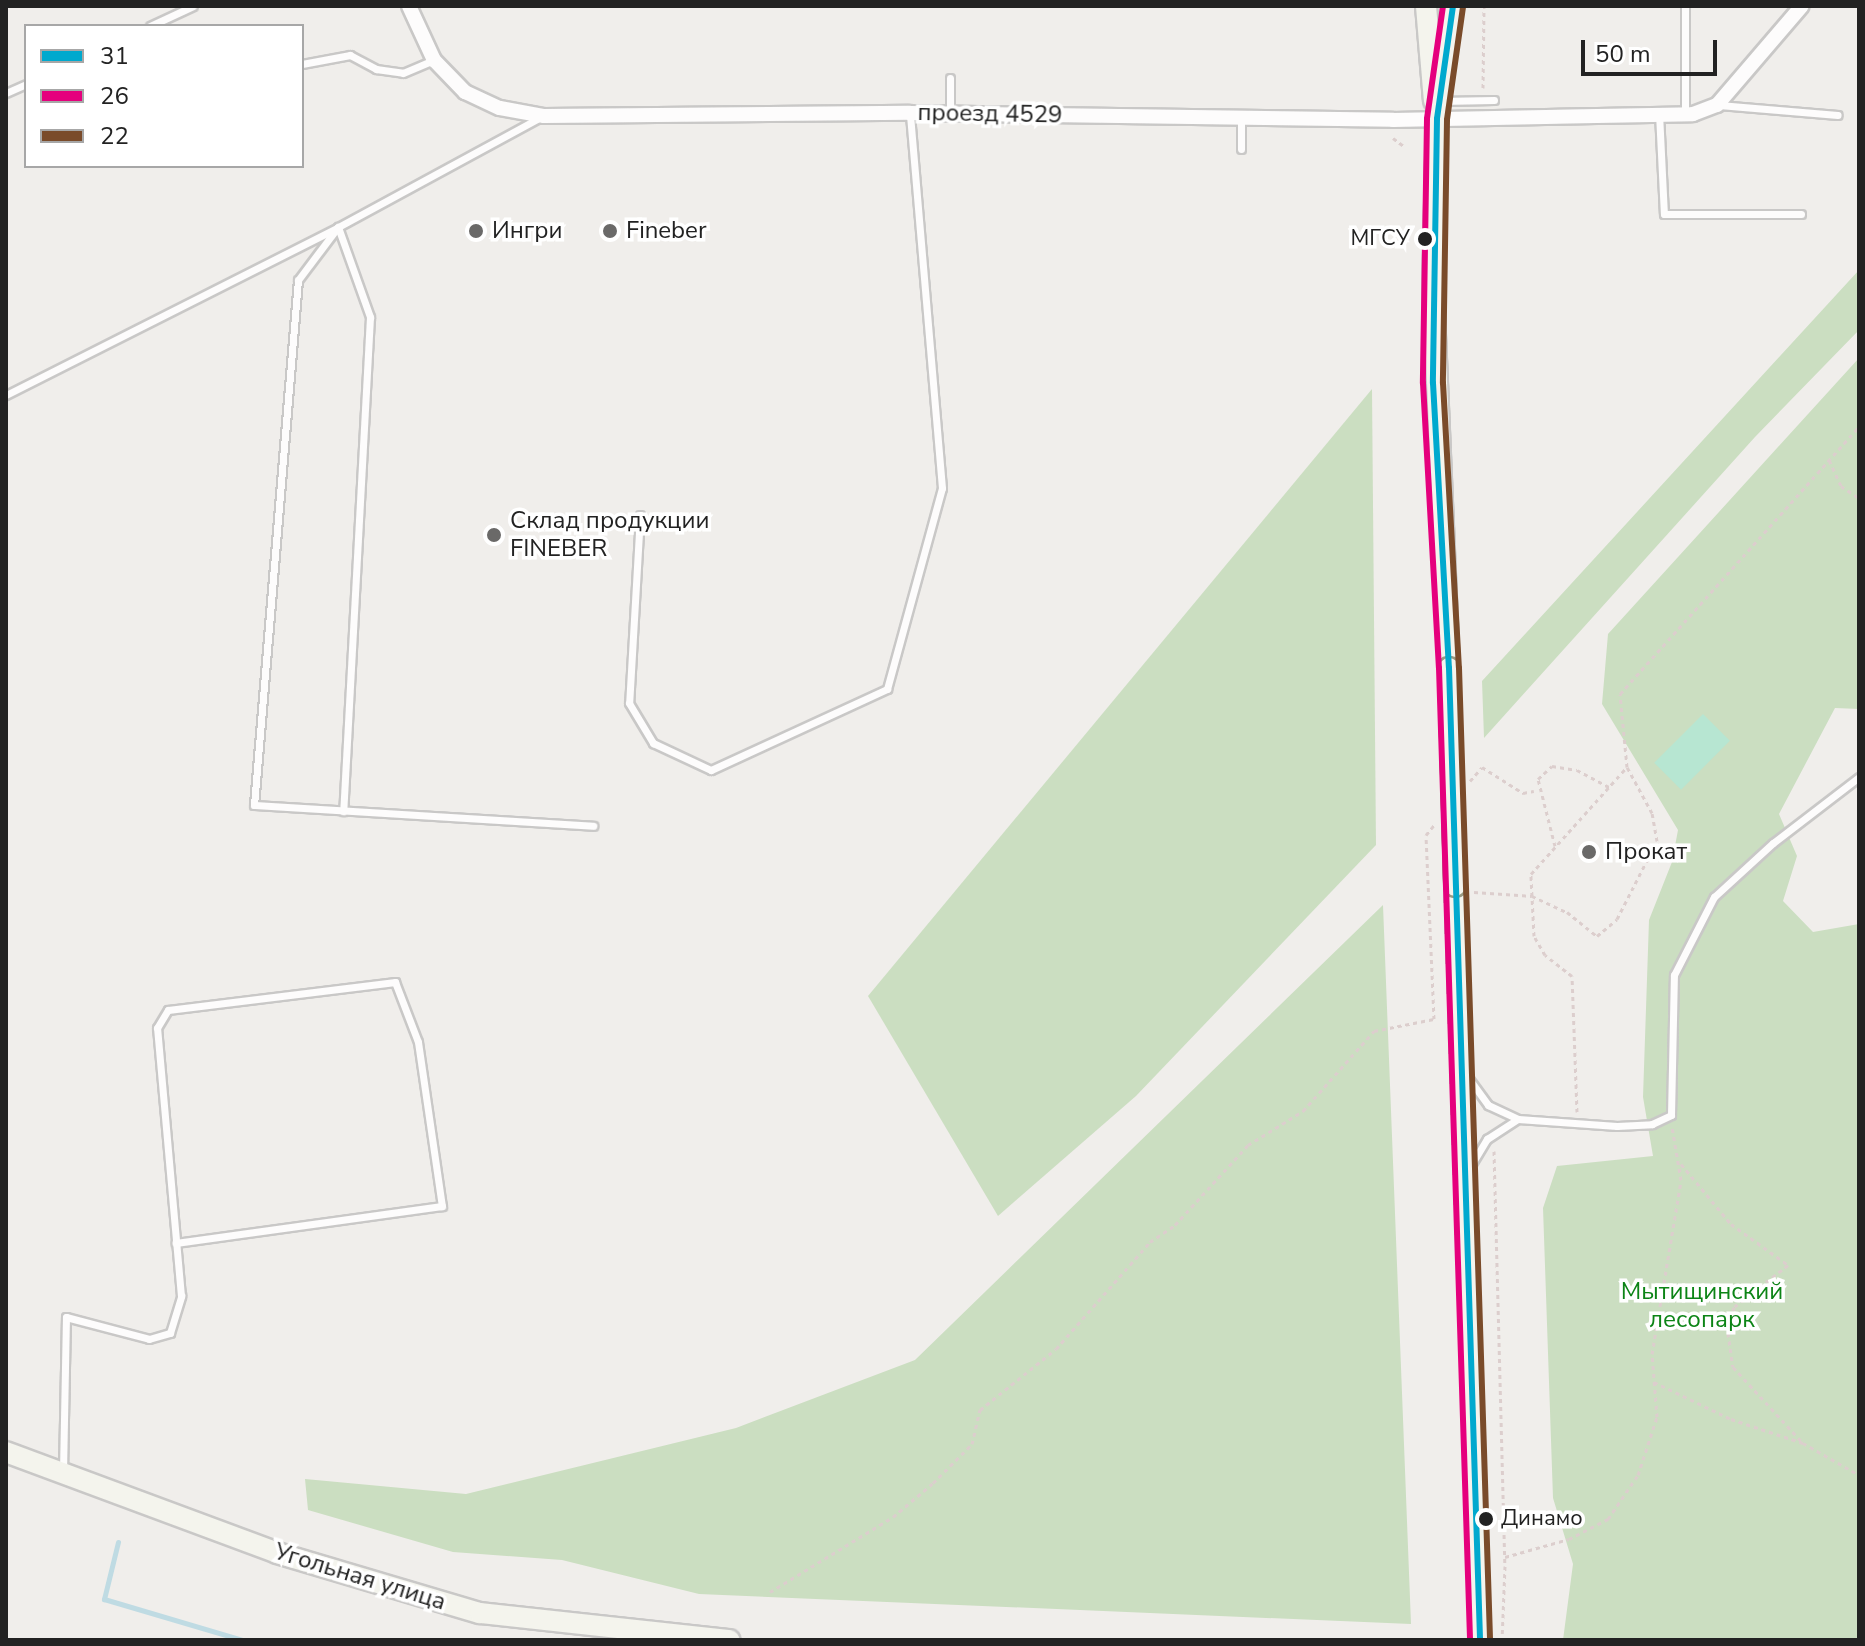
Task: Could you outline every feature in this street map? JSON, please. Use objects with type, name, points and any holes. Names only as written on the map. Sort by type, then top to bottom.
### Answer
[{"type":"main road","points":[[1426,6],[1425,44],[1438,110]]},
{"type":"main road","points":[[1453,6],[1438,110],[1433,383],[1464,884],[1462,1067],[1480,1640]]},
{"type":"main road","name":"Угольная улица","points":[[6,1452],[277,1553],[480,1613],[730,1640]]},
{"type":"street","name":"проезд 4529","points":[[409,6],[434,60],[465,92],[500,108],[544,116],[910,113],[1241,117],[1438,110],[1685,114],[1717,105]]},
{"type":"street","points":[[1717,105],[1802,6]]},
{"type":"lane","points":[[154,24],[193,6]]},
{"type":"lane","points":[[1685,6],[1685,114]]},
{"type":"lane","points":[[304,64],[350,55],[376,69],[403,73],[434,60]]},
{"type":"lane","points":[[950,78],[950,114]]},
{"type":"lane","points":[[1438,110],[1494,100]]},
{"type":"lane","points":[[1717,105],[1838,115]]},
{"type":"lane","points":[[1659,112],[1664,214],[1801,214]]},
{"type":"lane","points":[[640,515],[629,703],[653,743],[711,770],[887,689],[942,488],[910,113]]},
{"type":"lane","points":[[6,395],[338,227],[544,116]]},
{"type":"lane","points":[[1241,117],[1241,149]]},
{"type":"lane","points":[[338,227],[298,280],[254,805],[593,826]]},
{"type":"lane","points":[[338,227],[370,317],[343,811]]},
{"type":"lane","points":[[1462,1067],[1488,1105],[1518,1119],[1652,1124],[1671,1115],[1674,975],[1714,897],[1773,843],[1859,777]]},
{"type":"lane","points":[[62,1474],[67,1454],[61,1354],[66,1317],[149,1339],[170,1333],[181,1296],[176,1243],[157,1028],[168,1010],[395,982],[418,1042],[442,1206],[176,1243]]},
{"type":"lane","points":[[1465,1177],[1487,1139],[1518,1119]]},
{"type":"path","points":[[1483,100],[1484,6]]},
{"type":"path","points":[[1393,138],[1405,147]]},
{"type":"path","points":[[1464,884],[1473,892],[1532,896],[1567,912],[1597,936],[1617,919],[1657,841],[1652,813],[1627,767],[1620,694],[1859,427]]},
{"type":"path","points":[[1829,460],[1841,486],[1859,498]]},
{"type":"path","points":[[1556,847],[1538,779],[1552,766],[1577,770],[1611,788]]},
{"type":"path","points":[[1577,1123],[1572,976],[1545,955],[1534,936],[1531,874],[1627,767]]},
{"type":"path","points":[[770,1592],[893,1517],[933,1483],[972,1444],[980,1410],[1056,1349],[1150,1242],[1175,1225],[1248,1145],[1303,1111],[1374,1031],[1434,1019]]},
{"type":"path","points":[[1505,1557],[1569,1539],[1608,1519],[1638,1475],[1657,1417],[1652,1354],[1681,1180],[1671,1115]]},
{"type":"path","points":[[1495,1146],[1505,1557],[1502,1640]]},
{"type":"path","points":[[1678,1161],[1731,1224],[1788,1265],[1734,1307],[1728,1333],[1733,1367],[1803,1443]]},
{"type":"path","points":[[1654,1382],[1731,1419],[1803,1443],[1859,1475]]},
{"type":"green space","points":[[1859,270],[1859,330],[1755,437],[1484,738],[1482,681]]},
{"type":"green space","name":"Мытищинский лесопарк","points":[[1859,358],[1859,709],[1835,708],[1779,814],[1797,856],[1783,901],[1813,932],[1859,924],[1859,1640],[1563,1640],[1573,1564],[1553,1498],[1543,1208],[1557,1166],[1653,1156],[1643,1097],[1649,920],[1672,862],[1678,830],[1602,704],[1608,634]]},
{"type":"green space","points":[[1372,389],[1376,845],[1136,1096],[998,1216],[868,996]]},
{"type":"green space","points":[[1703,714],[1730,741],[1681,790],[1654,763]]},
{"type":"green space","points":[[1383,905],[1411,1624],[699,1594],[562,1560],[453,1552],[308,1510],[305,1479],[466,1494],[736,1428],[915,1360]]},
{"type":"waterway","points":[[118,1542],[104,1599],[242,1640]]},
{"type":"transit line","name":"26","points":[[1443,6],[1427,119],[1423,383],[1439,668],[1470,1640]]},
{"type":"transit line","name":"31","points":[[1453,6],[1437,119],[1433,383],[1449,668],[1480,1640]]},
{"type":"transit line","name":"22","points":[[1463,7],[1447,120],[1443,383],[1459,668],[1490,1640]]},
{"type":"place","name":"Ингри","points":[[476,231]]},
{"type":"place","name":"Fineber","points":[[610,231]]},
{"type":"place","name":"МГСУ","points":[[1425,239]]},
{"type":"place","name":"Склад продукции FINEBER","points":[[494,535]]},
{"type":"place","name":"Прокат","points":[[1589,852]]},
{"type":"place","name":"Динамо","points":[[1486,1519]]}]
